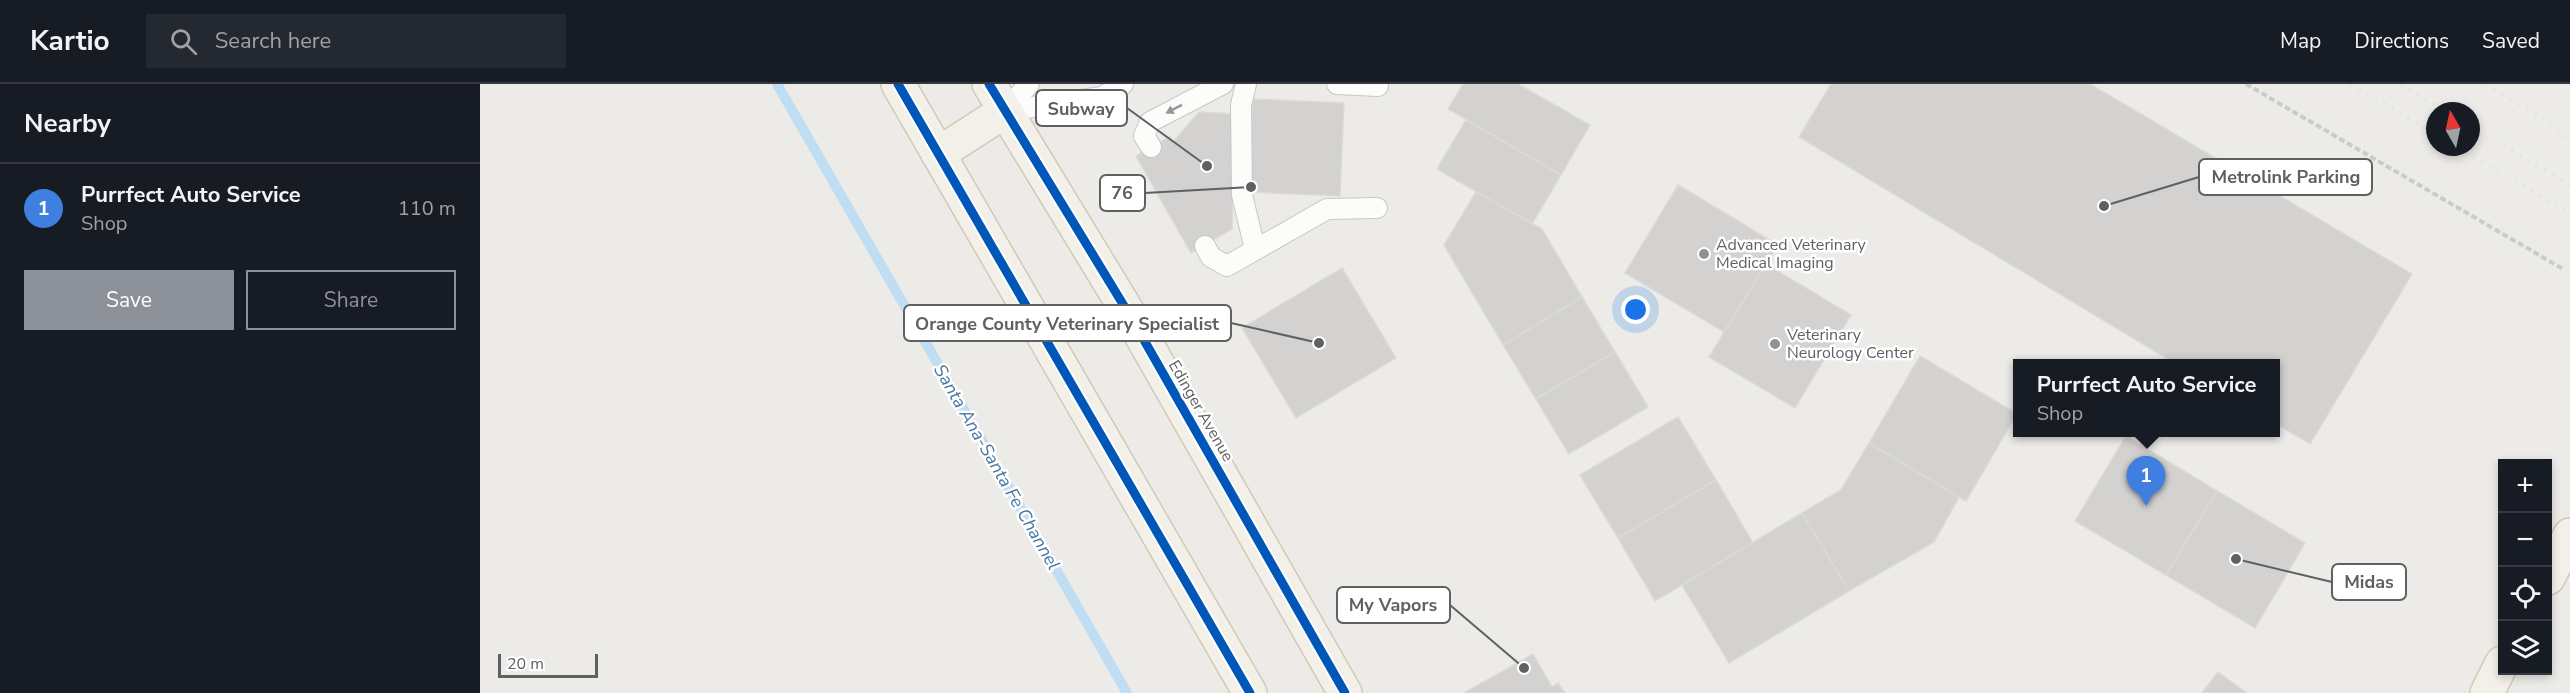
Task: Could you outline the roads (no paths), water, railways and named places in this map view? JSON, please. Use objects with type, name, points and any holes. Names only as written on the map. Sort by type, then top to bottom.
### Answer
[{"type":"main road","points":[[898,84],[1250,693]]},
{"type":"main road","points":[[938,154],[997,98]]},
{"type":"main road","name":"Edinger Avenue","points":[[997,98],[1132,319],[1345,693]]},
{"type":"main road","points":[[2552,569],[2570,535]]},
{"type":"main road","points":[[2487,693],[2498,671]]},
{"type":"lane","points":[[997,98],[1029,84]]},
{"type":"lane","points":[[997,98],[1101,97],[1123,84]]},
{"type":"lane","points":[[1151,147],[1144,136],[1150,122],[1223,84]]},
{"type":"lane","points":[[1246,84],[1240,105],[1242,195],[1256,249]]},
{"type":"lane","points":[[1337,84],[1378,86]]},
{"type":"lane","points":[[1205,246],[1211,257],[1227,266],[1327,209],[1377,208]]},
{"type":"waterway","name":"Santa Ana-Santa Fe Channel","points":[[777,84],[1127,693]]},
{"type":"railway","points":[[2351,84],[2426,129]]},
{"type":"railway","points":[[2401,84],[2431,102]]},
{"type":"railway","points":[[2486,84],[2537,115],[2570,140]]},
{"type":"railway","points":[[2480,131],[2570,185]]},
{"type":"railway","points":[[2472,156],[2570,214]]},
{"type":"place","name":"Subway","points":[[1207,166]]},
{"type":"place","name":"76","points":[[1251,187]]},
{"type":"place","name":"Metrolink Parking","points":[[2104,206]]},
{"type":"place","name":"Advanced Veterinary Medical Imaging","points":[[1704,254]]},
{"type":"place","name":"Orange County Veterinary Specialist","points":[[1319,343]]},
{"type":"place","name":"Veterinary Neurology Center","points":[[1775,344]]},
{"type":"place","name":"Purrfect Auto Service","points":[[2146,506]]},
{"type":"place","name":"Midas","points":[[2236,559]]},
{"type":"place","name":"My Vapors","points":[[1524,668]]}]
